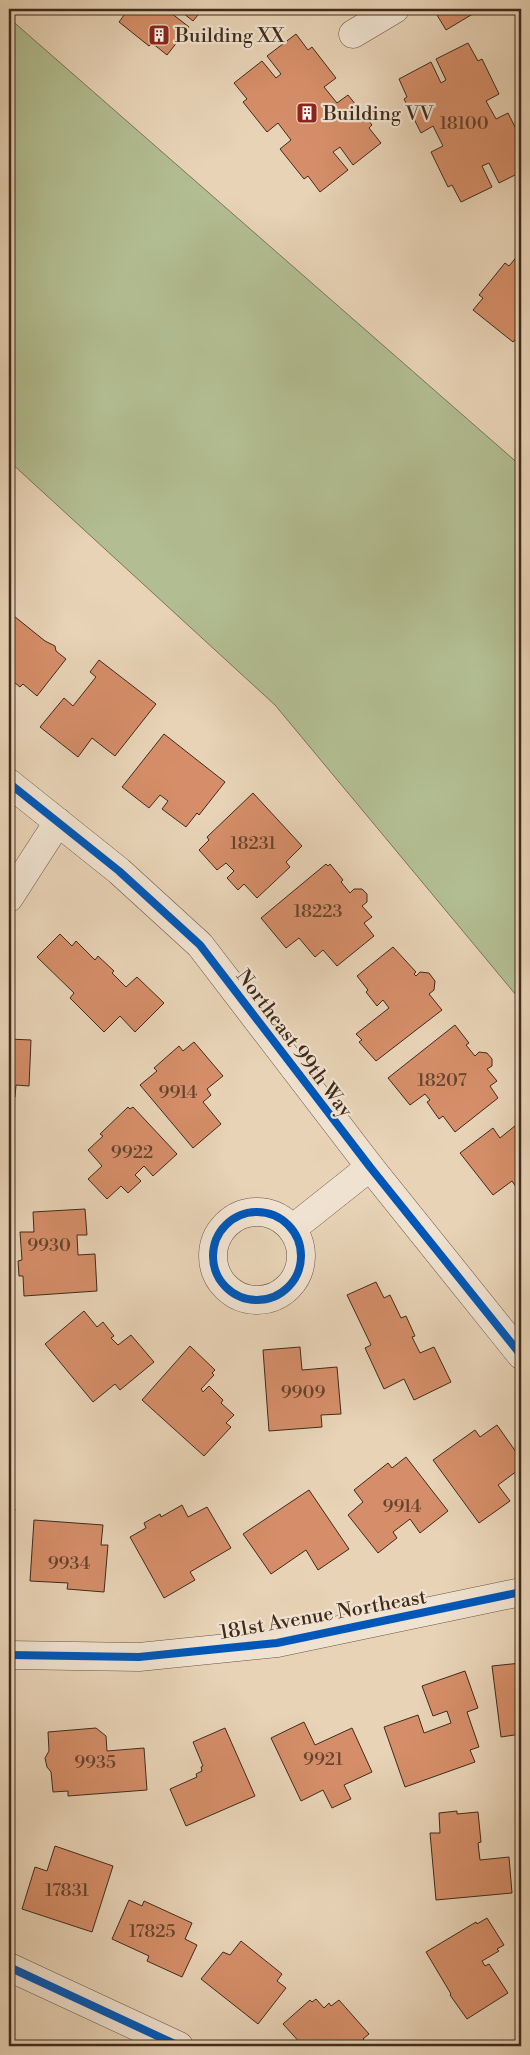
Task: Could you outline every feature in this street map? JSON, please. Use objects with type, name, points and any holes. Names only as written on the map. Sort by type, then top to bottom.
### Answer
[{"type":"street","points":[[353,34],[395,9]]},
{"type":"street","name":"Northeast 99th Way","points":[[9,783],[119,871],[200,945],[370,1167],[521,1356]]},
{"type":"street","points":[[9,898],[58,822]]},
{"type":"street","points":[[292,1229],[370,1167]]},
{"type":"street","name":"181st Avenue Northeast","points":[[9,1655],[139,1657],[277,1643],[521,1592]]},
{"type":"street","points":[[9,1966],[179,2046]]},
{"type":"green space","points":[[9,18],[521,466],[521,1001],[275,705],[9,461]]},
{"type":"building","name":"Building XX","points":[[125,9],[174,9],[171,13],[189,27],[167,55],[152,43],[149,46],[119,22],[127,11]]},
{"type":"building","name":"Building XX","points":[[178,9],[203,9],[193,21]]},
{"type":"building","points":[[435,9],[481,9],[446,30]]},
{"type":"building","name":"Building VV","points":[[296,34],[308,50],[312,47],[336,78],[324,87],[337,103],[348,95],[372,125],[369,128],[381,143],[353,165],[340,147],[333,152],[348,170],[320,192],[308,176],[304,179],[280,149],[291,140],[278,123],[267,132],[243,102],[247,99],[234,83],[262,61],[276,78],[281,74],[267,56]]},
{"type":"building","points":[[468,43],[478,61],[482,59],[499,94],[486,101],[496,119],[508,113],[521,139],[521,172],[499,183],[489,163],[482,166],[492,187],[461,202],[452,185],[448,187],[431,152],[443,146],[433,126],[421,133],[404,99],[407,97],[399,79],[431,62],[441,83],[446,80],[436,59]]},
{"type":"building","points":[[519,254],[521,256],[521,336],[519,335],[513,342],[473,310],[483,298],[479,295],[505,263],[509,266]]},
{"type":"building","points":[[9,612],[45,641],[55,646],[56,651],[66,659],[37,696],[23,684],[20,687],[9,678]]},
{"type":"building","points":[[99,660],[156,704],[115,756],[92,738],[78,757],[40,727],[64,698],[73,706],[96,677],[90,672]]},
{"type":"building","points":[[164,734],[225,782],[199,815],[197,813],[186,827],[162,809],[168,801],[160,795],[149,808],[122,787]]},
{"type":"building","points":[[253,793],[302,846],[286,862],[290,867],[257,898],[244,884],[238,890],[227,878],[234,871],[226,863],[217,870],[199,850],[209,840],[207,837]]},
{"type":"building","points":[[326,864],[328,866],[330,864],[343,880],[341,882],[350,893],[354,889],[362,889],[367,894],[367,902],[362,906],[372,917],[364,923],[374,936],[337,966],[323,950],[315,957],[299,938],[286,948],[261,918]]},
{"type":"building","points":[[60,934],[72,946],[76,941],[95,960],[98,956],[114,971],[112,973],[126,987],[137,977],[164,1003],[135,1032],[120,1016],[104,1032],[70,998],[74,993],[37,957]]},
{"type":"building","points":[[393,947],[416,972],[414,974],[416,976],[420,972],[429,973],[435,981],[434,990],[429,994],[442,1010],[376,1061],[359,1042],[362,1040],[356,1034],[389,1008],[383,1000],[377,1006],[357,976]]},
{"type":"building","points":[[455,1025],[469,1043],[466,1045],[475,1056],[479,1052],[487,1053],[492,1059],[492,1066],[487,1069],[497,1081],[490,1086],[498,1098],[455,1132],[443,1116],[439,1119],[427,1102],[430,1100],[425,1094],[410,1105],[388,1078]]},
{"type":"building","points":[[9,1039],[31,1040],[29,1086],[16,1085],[15,1097],[9,1097]]},
{"type":"building","points":[[194,1042],[223,1076],[207,1089],[211,1095],[203,1102],[221,1124],[193,1148],[140,1085],[157,1071],[154,1068],[179,1046],[183,1051]]},
{"type":"building","points":[[128,1107],[130,1109],[133,1107],[177,1154],[153,1176],[144,1166],[135,1175],[141,1181],[128,1193],[121,1186],[107,1199],[88,1179],[102,1166],[88,1150],[103,1136],[100,1134]]},
{"type":"building","points":[[521,1121],[521,1194],[512,1181],[493,1195],[460,1153],[493,1128],[500,1138]]},
{"type":"building","points":[[85,1209],[87,1235],[77,1235],[78,1255],[95,1254],[97,1291],[24,1296],[23,1276],[19,1276],[18,1261],[22,1260],[20,1232],[34,1232],[33,1212]]},
{"type":"building","points":[[376,1282],[384,1298],[390,1295],[401,1318],[406,1316],[415,1336],[412,1337],[420,1353],[434,1347],[451,1382],[414,1400],[404,1379],[384,1389],[365,1348],[371,1345],[347,1295]]},
{"type":"building","points":[[84,1311],[97,1327],[103,1322],[114,1336],[111,1338],[118,1345],[131,1335],[154,1362],[120,1390],[115,1384],[93,1402],[45,1344]]},
{"type":"building","points":[[190,1346],[215,1370],[212,1373],[214,1375],[201,1389],[203,1392],[209,1386],[223,1400],[221,1403],[234,1415],[226,1423],[231,1427],[204,1456],[142,1400]]},
{"type":"building","points":[[300,1347],[302,1370],[337,1367],[341,1414],[321,1415],[322,1427],[269,1431],[263,1350]]},
{"type":"building","points":[[497,1425],[521,1459],[521,1468],[498,1485],[510,1501],[479,1523],[433,1460],[475,1430],[480,1437]]},
{"type":"building","points":[[406,1457],[448,1511],[420,1533],[410,1519],[393,1532],[397,1538],[378,1553],[348,1515],[363,1502],[354,1490],[388,1463],[392,1468]]},
{"type":"building","points":[[309,1490],[349,1549],[318,1570],[306,1550],[271,1574],[243,1534]]},
{"type":"building","points":[[182,1505],[188,1517],[207,1507],[231,1548],[190,1572],[195,1580],[164,1598],[130,1537],[146,1528],[144,1523],[160,1514],[161,1517]]},
{"type":"building","points":[[9,1508],[15,1509],[9,1535]]},
{"type":"building","points":[[34,1520],[103,1525],[101,1545],[108,1545],[104,1592],[67,1589],[68,1583],[30,1581]]},
{"type":"building","points":[[521,1663],[521,1734],[501,1737],[492,1666]]},
{"type":"building","points":[[465,1671],[478,1708],[467,1712],[479,1747],[470,1750],[475,1762],[405,1787],[384,1727],[418,1715],[424,1733],[451,1723],[447,1711],[433,1716],[422,1686]]},
{"type":"building","points":[[304,1722],[315,1745],[352,1728],[372,1772],[344,1785],[351,1799],[332,1808],[323,1790],[301,1801],[271,1738]]},
{"type":"building","points":[[96,1728],[106,1736],[107,1751],[144,1748],[147,1790],[68,1796],[68,1791],[53,1792],[51,1772],[47,1767],[45,1758],[49,1751],[48,1732]]},
{"type":"building","points":[[225,1728],[255,1796],[186,1826],[170,1789],[197,1777],[196,1774],[202,1771],[201,1767],[203,1766],[193,1742]]},
{"type":"building","points":[[457,1811],[457,1814],[478,1812],[481,1842],[478,1843],[480,1860],[509,1857],[512,1893],[436,1900],[430,1833],[440,1833],[439,1813]]},
{"type":"building","points":[[55,1846],[113,1866],[92,1932],[22,1909],[35,1867],[47,1871]]},
{"type":"building","points":[[129,1900],[142,1906],[144,1901],[192,1923],[185,1939],[197,1945],[182,1977],[147,1961],[149,1956],[112,1939]]},
{"type":"building","points":[[487,1918],[504,1945],[497,1949],[499,1951],[482,1961],[485,1966],[489,1964],[508,1993],[467,2019],[450,1995],[426,1952],[476,1922],[477,1924]]},
{"type":"building","points":[[241,1941],[282,1974],[277,1981],[286,1988],[258,2024],[201,1979],[223,1952],[230,1955]]},
{"type":"building","points":[[316,1999],[324,2008],[329,2003],[331,2006],[339,2000],[369,2034],[363,2039],[370,2046],[323,2046],[320,2044],[318,2046],[303,2046],[283,2024],[310,2000],[312,2002]]},
{"type":"cycle path","points":[[9,783],[119,871],[200,945],[370,1167],[521,1355]]},
{"type":"cycle path","points":[[257,1212],[274,1215],[282,1219],[294,1231],[298,1239],[301,1256],[298,1273],[294,1281],[282,1293],[274,1297],[257,1300],[240,1297],[232,1293],[220,1281],[216,1273],[213,1256],[216,1239],[220,1231],[232,1219],[240,1215],[257,1212]]},
{"type":"cycle path","points":[[9,1655],[139,1657],[277,1643],[521,1592]]},
{"type":"cycle path","points":[[9,1967],[179,2046]]},
{"type":"place","name":"Building XX","points":[[159,35]]},
{"type":"place","name":"Building VV","points":[[307,113]]}]
